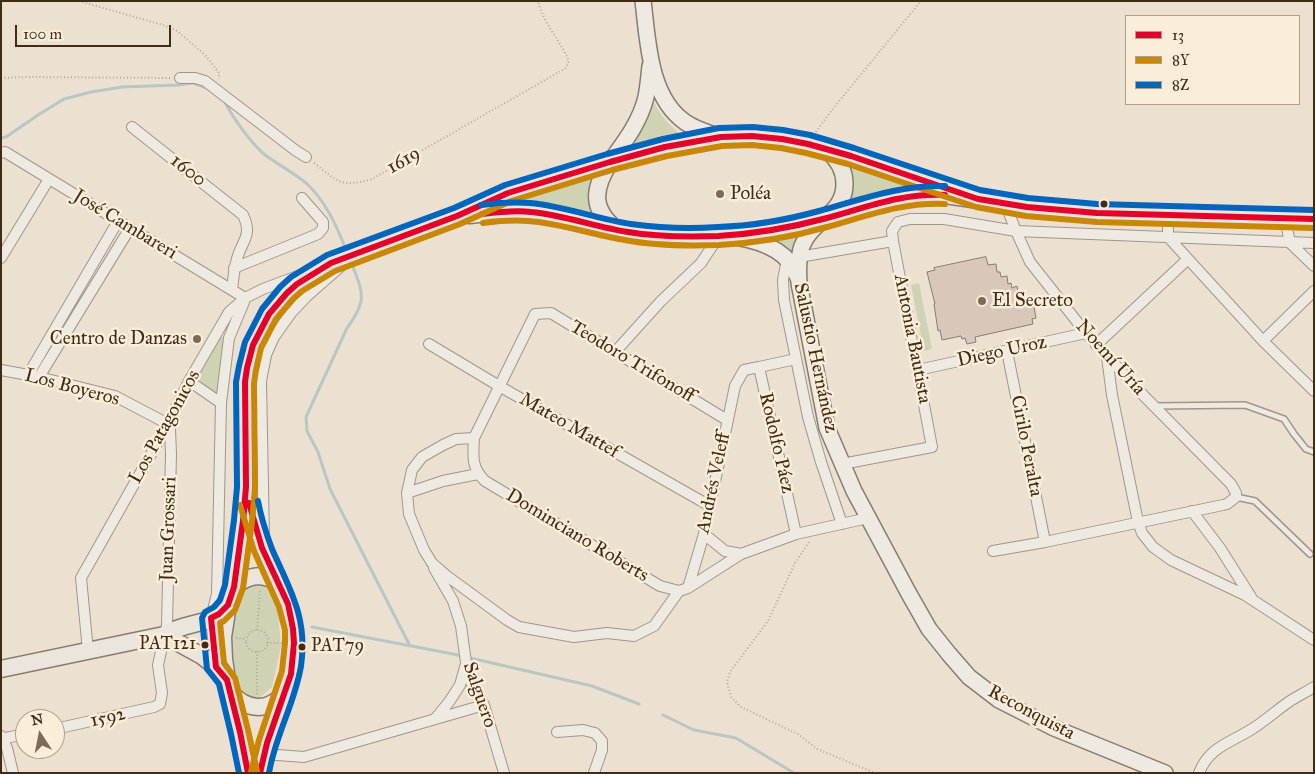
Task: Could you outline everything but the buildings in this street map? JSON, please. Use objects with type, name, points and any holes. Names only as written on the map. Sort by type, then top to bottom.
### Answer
[{"type":"main road","points":[[248,773],[224,659],[223,637],[228,605],[234,587],[246,487],[245,382],[247,368],[253,345],[269,314],[287,293],[310,275],[331,264],[458,216],[508,193],[665,147],[721,137],[767,137],[808,144],[851,156],[978,199]]},
{"type":"main road","points":[[826,218],[840,204],[844,188],[839,162],[827,150]]},
{"type":"main road","points":[[610,162],[599,182],[598,202],[606,220],[618,231]]},
{"type":"main road","points":[[458,216],[508,211],[533,212],[618,231],[665,236],[719,236],[773,230],[826,218],[888,200],[915,195],[937,194],[1097,213],[1314,219]]},
{"type":"main road","points":[[246,487],[264,552],[280,583],[291,612],[294,644],[292,668],[286,692],[264,754],[260,773]]},
{"type":"main road","points":[[234,587],[241,580],[260,576],[271,578],[280,583]]},
{"type":"main road","points":[[1,669],[164,635],[171,630],[212,618],[220,614],[228,605]]},
{"type":"main road","points":[[164,635],[186,646],[216,667],[237,700],[242,703],[257,707],[268,706],[286,692]]},
{"type":"street","points":[[610,162],[638,122],[647,95],[650,62],[643,1]]},
{"type":"street","points":[[650,62],[660,91],[671,110],[686,123],[721,137]]},
{"type":"street","points":[[180,78],[195,78],[205,82],[295,150],[306,156]]},
{"type":"street","name":"1600","points":[[132,127],[243,214],[247,223],[248,233],[237,256],[234,268]]},
{"type":"street","name":"José Cambareri","points":[[3,153],[245,298]]},
{"type":"street","points":[[1,258],[49,179]]},
{"type":"street","points":[[232,290],[234,268],[318,234],[323,228],[323,222],[302,198]]},
{"type":"street","name":"Noemí Uría","points":[[1005,203],[1030,262],[1096,345],[1231,484],[1236,497]]},
{"type":"street","points":[[1168,215],[1168,237],[1263,341],[1314,391]]},
{"type":"street","points":[[826,218],[813,229],[793,258],[783,280],[784,300],[808,417],[842,524]]},
{"type":"street","points":[[1284,218],[1290,243],[1314,266]]},
{"type":"street","name":"Antonia Bautista","points":[[842,464],[932,447],[892,230],[898,222],[944,219],[1016,230]]},
{"type":"street","points":[[28,374],[118,221]]},
{"type":"street","points":[[39,377],[130,228]]},
{"type":"street","points":[[1016,230],[1314,243]]},
{"type":"street","points":[[615,352],[661,301],[700,263],[719,236],[756,241],[793,258],[893,241]]},
{"type":"street","points":[[264,552],[261,381],[266,355],[274,337],[291,313],[307,296],[354,255]]},
{"type":"street","name":"Salustio Hernández","points":[[793,258],[827,428],[868,518],[908,592]]},
{"type":"street","points":[[1096,345],[1188,259]]},
{"type":"street","name":"Los Patagonicos","points":[[88,651],[81,578],[229,312],[245,298],[263,289],[331,264]]},
{"type":"street","points":[[1263,341],[1314,291]]},
{"type":"street","points":[[216,667],[212,618],[217,594],[221,402],[229,338],[245,298]]},
{"type":"street","name":"Teodoro Trifonoff","points":[[499,386],[535,314],[551,313],[728,420]]},
{"type":"street","name":"Diego Uroz","points":[[918,370],[1086,333]]},
{"type":"street","name":"Mateo Mattef","points":[[430,344],[499,386],[710,506]]},
{"type":"street","name":"Cirilo Peralta","points":[[1007,351],[1045,542]]},
{"type":"street","points":[[1107,356],[1112,395],[1138,522],[1142,533],[1154,547],[1171,560],[1245,595],[1314,640]]},
{"type":"street","points":[[758,367],[796,359]]},
{"type":"street","name":"Rodolfo Páez","points":[[744,370],[758,367],[796,534]]},
{"type":"street","name":"Los Boyeros","points":[[1,370],[28,374],[115,396],[168,424]]},
{"type":"street","name":"Andrés Veleff","points":[[684,590],[704,534],[735,386],[744,370]]},
{"type":"street","points":[[189,381],[221,402]]},
{"type":"street","points":[[407,493],[443,481],[478,474],[473,459],[474,438],[499,386]]},
{"type":"street","name":"Juan Grossari","points":[[160,704],[162,693],[158,665],[167,625],[171,454],[168,424]]},
{"type":"street","points":[[407,493],[412,470],[422,457],[456,439],[474,438]]},
{"type":"street","name":"Dominciano Roberts","points":[[478,474],[485,481],[660,586],[684,590]]},
{"type":"street","name":"Salguero","points":[[407,493],[412,523],[424,550],[453,602],[461,626],[468,678],[484,705],[504,773]]},
{"type":"street","points":[[994,551],[1227,504],[1236,497]]},
{"type":"street","points":[[1192,511],[1220,548],[1253,600]]},
{"type":"street","points":[[432,563],[519,627],[574,637],[607,633],[634,636],[654,626],[684,590],[741,554],[796,534],[868,518]]},
{"type":"street","points":[[704,534],[725,551],[741,554]]},
{"type":"street","name":"Reconquista","points":[[908,592],[929,629],[949,654],[969,677],[999,700],[1054,728],[1165,773]]},
{"type":"street","points":[[434,720],[460,685],[466,664]]},
{"type":"street","points":[[1199,773],[1208,756],[1218,748],[1253,729],[1292,700],[1314,687]]},
{"type":"street","name":"1592","points":[[65,727],[154,707],[160,704]]},
{"type":"street","points":[[264,754],[304,757],[484,705]]},
{"type":"street","points":[[557,732],[582,730],[594,733],[602,741],[602,750],[594,773]]},
{"type":"street","points":[[13,773],[7,748],[2,738],[15,736]]},
{"type":"lane","points":[[1154,406],[1245,405],[1284,419],[1306,449],[1314,452]]},
{"type":"lane","points":[[1236,497],[1255,501],[1310,554]]},
{"type":"path","points":[[79,1],[178,31],[204,54],[219,73],[218,92]]},
{"type":"path","name":"1619","points":[[306,156],[342,183],[354,184],[372,179],[566,68],[569,61],[546,23],[538,1]]},
{"type":"path","points":[[808,144],[831,111],[920,1]]},
{"type":"path","points":[[1,78],[28,76],[180,78]]},
{"type":"path","points":[[817,529],[795,563],[768,621],[730,672],[727,682],[731,697],[741,707],[798,734],[817,749],[875,773]]},
{"type":"path","points":[[257,630],[260,576]]},
{"type":"path","points":[[257,630],[265,634],[267,643],[264,648],[257,651],[250,649],[246,644],[246,639],[250,632],[257,630]]},
{"type":"path","points":[[257,651],[257,707]]},
{"type":"green space","points":[[651,96],[664,118],[682,136],[622,153]]},
{"type":"green space","points":[[839,159],[936,190],[845,208]]},
{"type":"green space","points":[[595,173],[590,203],[595,221],[485,205]]},
{"type":"green space","points":[[809,229],[793,254],[765,238]]},
{"type":"green space","points":[[919,283],[932,349],[924,351],[911,285]]},
{"type":"green space","points":[[219,337],[225,339],[218,391],[214,393],[201,384],[198,375]]},
{"type":"green space","points":[[254,582],[267,588],[278,613],[281,646],[272,687],[258,699],[245,697],[231,680],[229,616],[240,586]]},
{"type":"waterway","points":[[1,138],[6,137],[64,99],[91,92],[122,87],[193,83],[207,88]]},
{"type":"waterway","points":[[224,100],[254,144],[265,155],[306,183],[313,190],[335,224],[347,252]]},
{"type":"waterway","points":[[351,262],[361,289],[361,303],[347,328],[306,417],[307,431],[318,452],[330,489],[410,646]]},
{"type":"waterway","points":[[312,627],[453,654],[592,686],[639,704]]},
{"type":"waterway","points":[[663,715],[694,730],[736,738],[794,773]]},
{"type":"transit line","name":"8Z","points":[[239,773],[219,684],[207,669],[202,618],[205,612],[214,607],[220,600],[225,585],[237,487],[236,382],[245,342],[262,309],[291,277],[327,255],[454,208],[505,185],[663,139],[719,128],[753,127],[810,135],[980,190],[1028,198],[1097,204],[1314,210]]},
{"type":"transit line","name":"13","points":[[248,773],[227,680],[216,667],[211,618],[219,614],[228,605],[234,587],[246,487],[245,382],[247,368],[253,345],[269,314],[297,284],[331,263],[457,216],[508,193],[665,147],[721,137],[752,136],[808,144],[851,156],[978,199],[1027,207],[1097,213],[1314,219]]},
{"type":"transit line","name":"8Y","points":[[257,771],[235,678],[224,663],[220,623],[235,610],[243,588],[255,488],[254,383],[256,370],[261,348],[276,319],[302,291],[335,271],[460,224],[511,201],[612,170],[667,156],[722,146],[752,145],[806,153],[848,164],[976,207],[1026,216],[1097,222],[1314,228]]},
{"type":"transit line","name":"8Z","points":[[481,205],[530,203],[631,224],[707,228],[769,222],[897,190],[945,186]]},
{"type":"transit line","name":"13","points":[[482,214],[525,211],[639,234],[718,236],[758,232],[797,225],[913,196],[945,195]]},
{"type":"transit line","name":"8Y","points":[[483,223],[528,221],[552,224],[636,242],[719,245],[787,237],[899,207],[945,204]]},
{"type":"transit line","name":"8Z","points":[[258,501],[272,549],[296,605],[300,619],[303,649],[298,680],[269,773]]},
{"type":"transit line","name":"13","points":[[249,503],[262,548],[288,604],[294,643],[291,674],[267,743],[260,773]]},
{"type":"transit line","name":"8Y","points":[[240,505],[254,551],[279,607],[285,630],[282,671],[259,740],[251,772]]},
{"type":"place","name":"Poléa","points":[[720,194]]},
{"type":"place","name":"El Secreto","points":[[982,301]]},
{"type":"place","name":"Centro de Danzas","points":[[197,339]]},
{"type":"place","name":"PAT121","points":[[205,645]]},
{"type":"place","name":"PAT79","points":[[302,647]]}]
